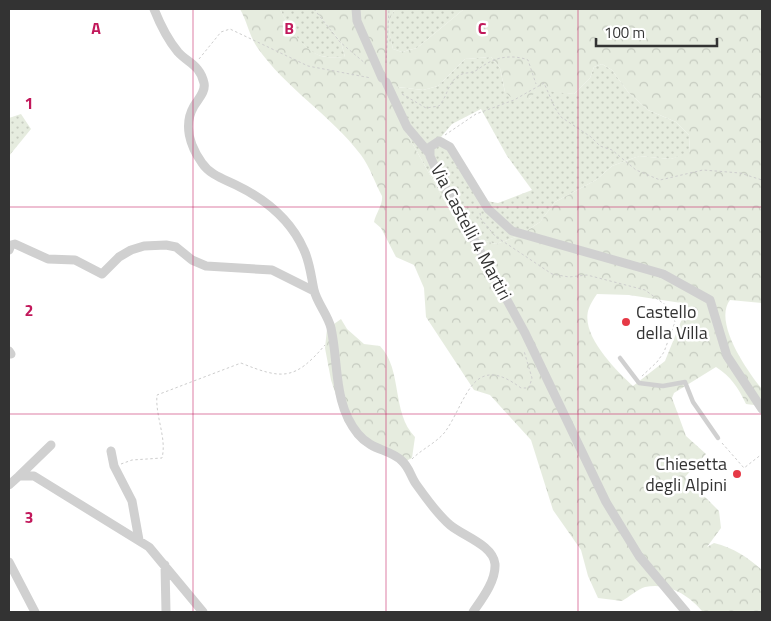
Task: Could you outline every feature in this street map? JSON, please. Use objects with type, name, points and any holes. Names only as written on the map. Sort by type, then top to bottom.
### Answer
[{"type":"street","points":[[154,9],[169,40],[179,53],[195,64],[204,82],[204,89],[189,116],[187,124],[202,164],[218,178],[265,202],[290,227],[307,258],[314,291],[322,305],[332,334],[341,400],[349,422],[359,436],[371,446],[397,458],[407,467],[417,485],[444,519],[489,552],[494,560],[490,583],[473,612]]},
{"type":"street","points":[[356,9],[358,20],[407,127],[429,153]]},
{"type":"street","name":"Via Castelli 4 Martiri","points":[[686,612],[649,568],[621,527],[595,480],[525,333],[455,207],[429,153],[435,143],[442,141],[448,145],[488,209],[512,231],[631,263],[663,274],[710,300],[715,310],[728,356],[762,409]]},
{"type":"street","points":[[10,246],[19,245],[48,259],[68,259],[80,262],[102,274],[119,257],[131,250],[144,246],[166,245],[176,247],[192,260],[209,267],[268,269],[314,291]]},
{"type":"street","points":[[9,485],[51,445]]},
{"type":"street","points":[[111,451],[114,466],[132,501],[139,540]]},
{"type":"street","points":[[20,476],[31,475],[38,478],[149,547],[203,612]]},
{"type":"street","points":[[9,562],[35,612]]},
{"type":"street","points":[[165,565],[166,612]]},
{"type":"lane","points":[[620,358],[636,380],[649,385],[663,386],[685,382],[693,402],[718,438]]},
{"type":"path","points":[[314,9],[340,42],[371,68]]},
{"type":"path","points":[[386,64],[388,9]]},
{"type":"path","points":[[195,64],[221,32],[230,29],[308,66],[384,80]]},
{"type":"path","points":[[398,91],[426,108],[440,106],[446,98],[451,83],[459,75],[475,71],[488,62],[520,56],[528,60],[536,86]]},
{"type":"path","points":[[448,145],[444,136],[461,123],[519,97],[544,83],[554,108],[561,117],[591,137],[600,146],[612,150],[636,170],[656,179],[664,180],[703,170],[740,173],[762,180]]},
{"type":"path","points":[[534,261],[552,274],[569,277],[587,275],[645,290],[671,309],[675,322],[664,352],[657,362],[636,380]]},
{"type":"path","points":[[407,467],[420,451],[441,436],[471,386],[481,378],[506,377],[520,388],[530,388],[532,378],[524,352],[525,333]]},
{"type":"path","points":[[114,466],[132,460],[162,458],[162,442],[156,406],[157,395],[241,363],[266,373],[286,374],[303,369],[328,342],[332,334]]},
{"type":"path","points":[[718,438],[744,468],[762,454]]},
{"type":"green space","points":[[240,9],[280,9],[291,29],[302,43],[314,53],[327,57],[345,57],[341,42],[314,9],[395,9],[390,19],[390,33],[393,49],[402,52],[417,48],[464,9],[762,9],[762,303],[730,300],[726,309],[726,321],[734,346],[748,371],[762,389],[762,406],[746,404],[734,383],[716,367],[674,393],[672,398],[686,436],[706,454],[685,477],[719,511],[721,528],[707,547],[714,543],[734,550],[762,570],[762,612],[703,612],[685,595],[662,586],[645,587],[622,601],[598,598],[588,576],[581,550],[553,510],[531,440],[490,395],[474,390],[426,317],[424,288],[414,265],[396,257],[381,228],[374,222],[382,196],[361,155],[336,127],[281,76],[269,62],[254,42]],"holes":[[[491,57],[500,68],[505,92],[517,103],[529,99],[537,90],[574,94],[590,78],[594,67],[602,64],[612,70],[628,92],[648,110],[676,122],[689,135],[690,152],[671,159],[639,156],[612,166],[596,180],[555,202],[540,222],[519,236],[496,244],[482,240],[468,231],[449,209],[406,132],[398,87],[423,90],[438,86],[465,59]],[[597,294],[629,295],[688,304],[665,361],[633,386],[601,351],[589,329],[587,318],[589,308]]]},
{"type":"green space","points":[[280,9],[314,9],[341,42],[345,57],[321,56],[308,49],[291,30]]},
{"type":"green space","points":[[395,9],[464,9],[417,48],[402,52],[393,49],[390,33],[390,19]]},
{"type":"green space","points":[[491,57],[500,68],[505,92],[529,99],[537,89],[574,94],[590,78],[594,67],[602,64],[612,70],[628,92],[648,110],[676,122],[689,135],[690,153],[671,159],[639,156],[612,166],[596,180],[555,202],[540,222],[519,236],[496,244],[482,240],[468,231],[449,209],[406,132],[397,87],[423,90],[438,86],[465,59]],"holes":[[[481,109],[507,156],[532,190],[498,203],[481,200],[445,139],[441,137],[452,124]]]},
{"type":"green space","points":[[21,114],[31,129],[9,156],[9,118]]},
{"type":"green space","points":[[341,319],[347,329],[364,344],[380,346],[392,367],[399,404],[408,427],[415,437],[412,458],[402,463],[364,445],[345,422],[331,380],[325,348],[327,329]]},
{"type":"place","name":"Castello della Villa","points":[[626,322]]},
{"type":"place","name":"Chiesetta degli Alpini","points":[[737,474]]}]
